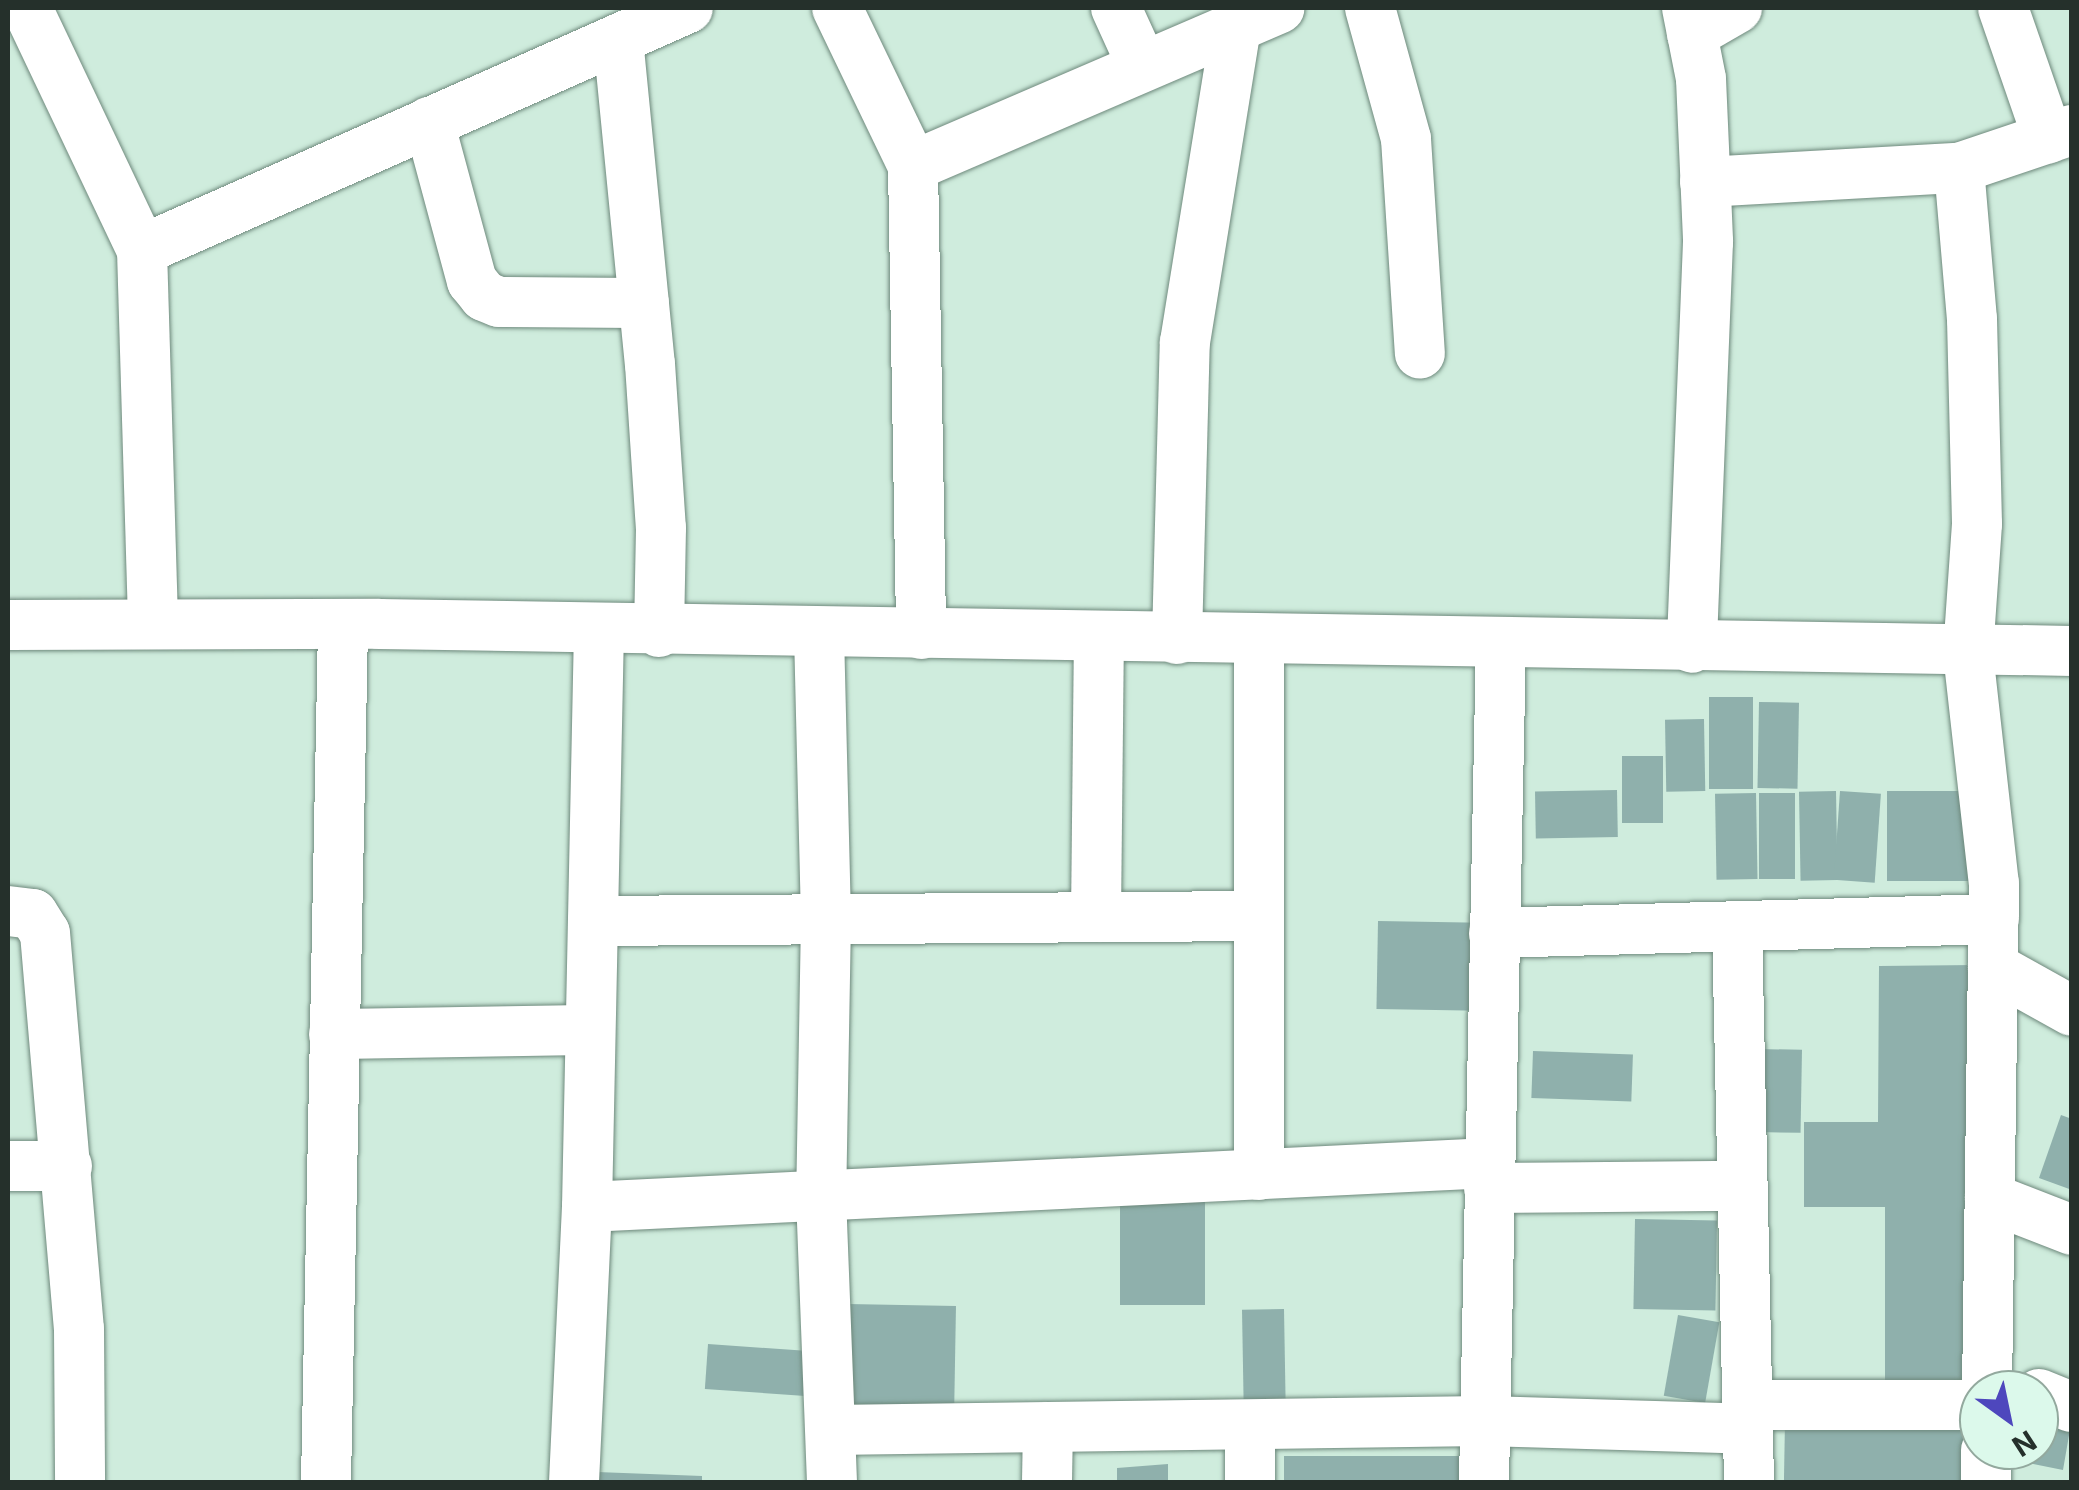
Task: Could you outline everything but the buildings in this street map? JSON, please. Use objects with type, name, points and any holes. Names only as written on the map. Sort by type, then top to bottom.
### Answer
[{"type":"street","points":[[27,8],[142,250],[152,624]]},
{"type":"street","points":[[142,250],[688,8]]},
{"type":"street","points":[[836,8],[913,166],[921,634]]},
{"type":"street","points":[[1116,8],[1142,65]]},
{"type":"street","points":[[1370,8],[1406,139],[1416,224],[1420,354]]},
{"type":"street","points":[[1692,648],[1706,182],[1690,21],[1737,8]]},
{"type":"street","points":[[1706,182],[1959,168],[2060,134],[2003,8]]},
{"type":"street","points":[[913,166],[1257,16]]},
{"type":"street","points":[[1177,639],[1185,342],[1257,16]]},
{"type":"street","points":[[618,39],[661,528],[659,632]]},
{"type":"street","points":[[429,122],[472,280],[484,296],[498,302],[644,304]]},
{"type":"street","points":[[1959,168],[1972,319],[1977,524],[1968,653],[1994,943],[1990,1198],[1994,1370]]},
{"type":"street","points":[[8,625],[343,624],[1968,653],[2062,664]]},
{"type":"street","points":[[326,1482],[343,624]]},
{"type":"street","points":[[574,1482],[587,1207],[599,631]]},
{"type":"street","points":[[819,634],[826,919],[822,1196],[832,1482]]},
{"type":"street","points":[[1096,918],[1099,638]]},
{"type":"street","points":[[1259,640],[1259,1174]]},
{"type":"street","points":[[1484,1482],[1500,645]]},
{"type":"street","points":[[8,911],[33,914],[45,933],[67,1166],[80,1482]]},
{"type":"street","points":[[593,921],[1259,916]]},
{"type":"street","points":[[1494,933],[1737,926],[1994,943],[2072,1011]]},
{"type":"street","points":[[1737,926],[1749,1482]]},
{"type":"street","points":[[334,1034],[590,1030]]},
{"type":"street","points":[[8,1166],[67,1166]]},
{"type":"street","points":[[587,1207],[1259,1174],[1489,1176],[1742,1186]]},
{"type":"street","points":[[1990,1198],[2072,1230]]},
{"type":"street","points":[[832,1430],[1748,1417],[1959,1395]]},
{"type":"street","points":[[1250,1424],[1250,1482]]},
{"type":"street","points":[[1047,1482],[1048,1427]]}]
